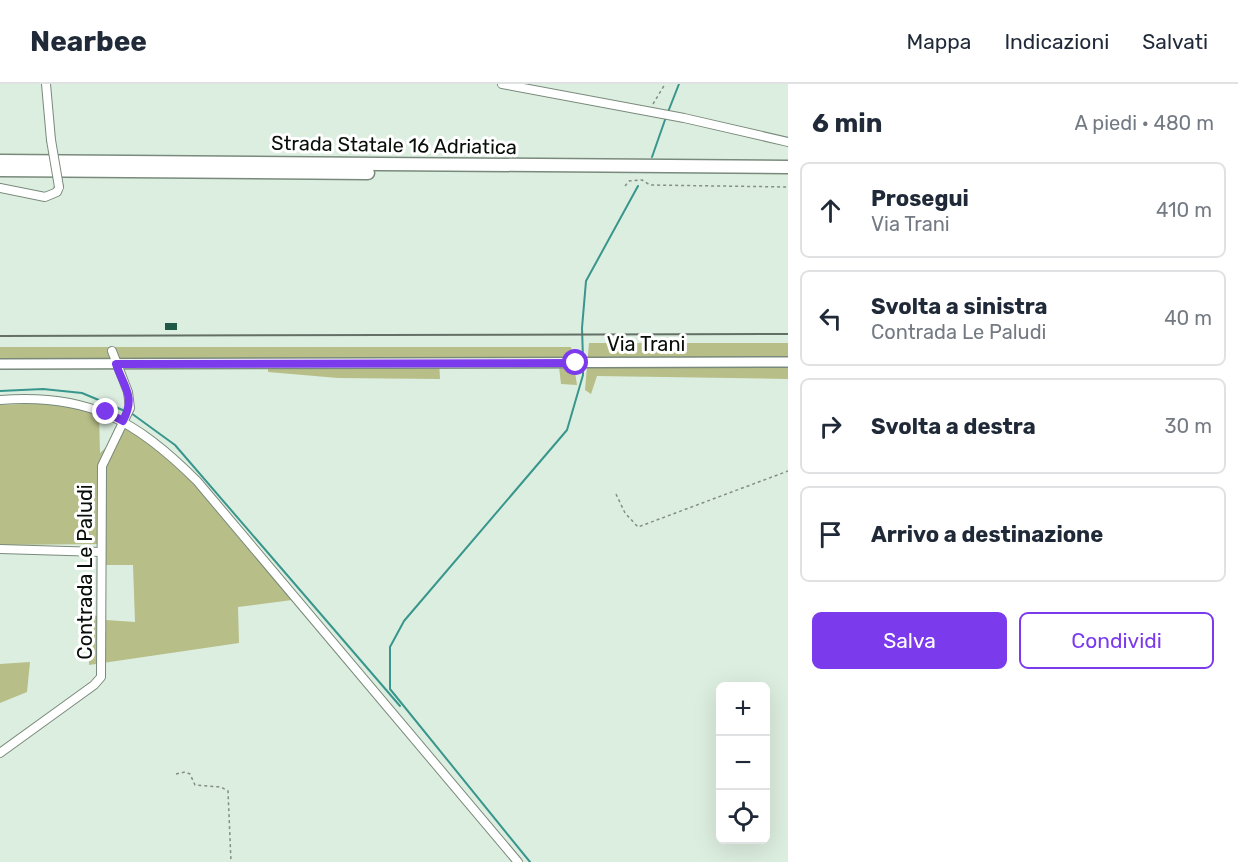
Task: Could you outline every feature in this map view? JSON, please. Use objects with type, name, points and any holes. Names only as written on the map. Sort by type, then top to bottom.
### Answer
[{"type":"highway","name":"Strada Statale 16 Adriatica","points":[[0,160],[788,167]]},
{"type":"highway","name":"Strada Statale 16 Adriatica","points":[[0,170],[788,175]]},
{"type":"main road","name":"Via Trani","points":[[0,364],[788,362]]},
{"type":"street","points":[[0,188],[45,197],[57,192],[59,187],[51,140],[46,84]]},
{"type":"street","points":[[502,84],[684,118],[788,142]]},
{"type":"street","points":[[112,351],[128,392],[127,415]]},
{"type":"street","points":[[0,400],[45,399],[127,415],[142,432],[171,454],[518,862]]},
{"type":"street","name":"Contrada Le Paludi","points":[[0,753],[94,685],[101,676],[102,466],[127,415]]},
{"type":"street","points":[[0,549],[101,552]]},
{"type":"path","points":[[653,112],[665,84]]},
{"type":"path","points":[[625,186],[629,181],[642,180],[650,185],[788,187]]},
{"type":"path","points":[[615,494],[625,513],[638,527],[788,471]]},
{"type":"path","points":[[176,774],[185,772],[190,774],[195,786],[221,787],[228,790],[231,862]]},
{"type":"green space","points":[[589,343],[788,343],[788,379],[597,376],[591,394],[585,390]]},
{"type":"green space","points":[[0,347],[571,347],[577,385],[561,384],[558,358],[439,360],[440,379],[338,378],[268,372],[268,358],[0,360]]},
{"type":"green space","points":[[47,403],[99,413],[100,453],[126,428],[150,445],[195,485],[292,600],[238,607],[239,643],[89,665],[89,613],[106,620],[135,622],[133,565],[105,565],[104,544],[0,545],[0,405]]},
{"type":"green space","points":[[30,662],[27,692],[0,703],[0,664]]},
{"type":"building","points":[[165,323],[177,323],[177,330],[165,330]]},
{"type":"waterway","points":[[668,112],[679,84]]},
{"type":"waterway","points":[[652,157],[666,117]]},
{"type":"waterway","points":[[583,359],[582,328],[586,281],[638,186]]},
{"type":"waterway","points":[[530,862],[390,689],[390,647],[404,621],[567,430],[583,375],[583,364]]},
{"type":"waterway","points":[[0,391],[43,389],[82,393],[125,411]]},
{"type":"waterway","points":[[131,413],[175,445],[400,706]]},
{"type":"railway","points":[[0,336],[788,334]]},
{"type":"route","points":[[106,412],[123,421],[130,408],[128,392],[116,364],[576,363]]}]
